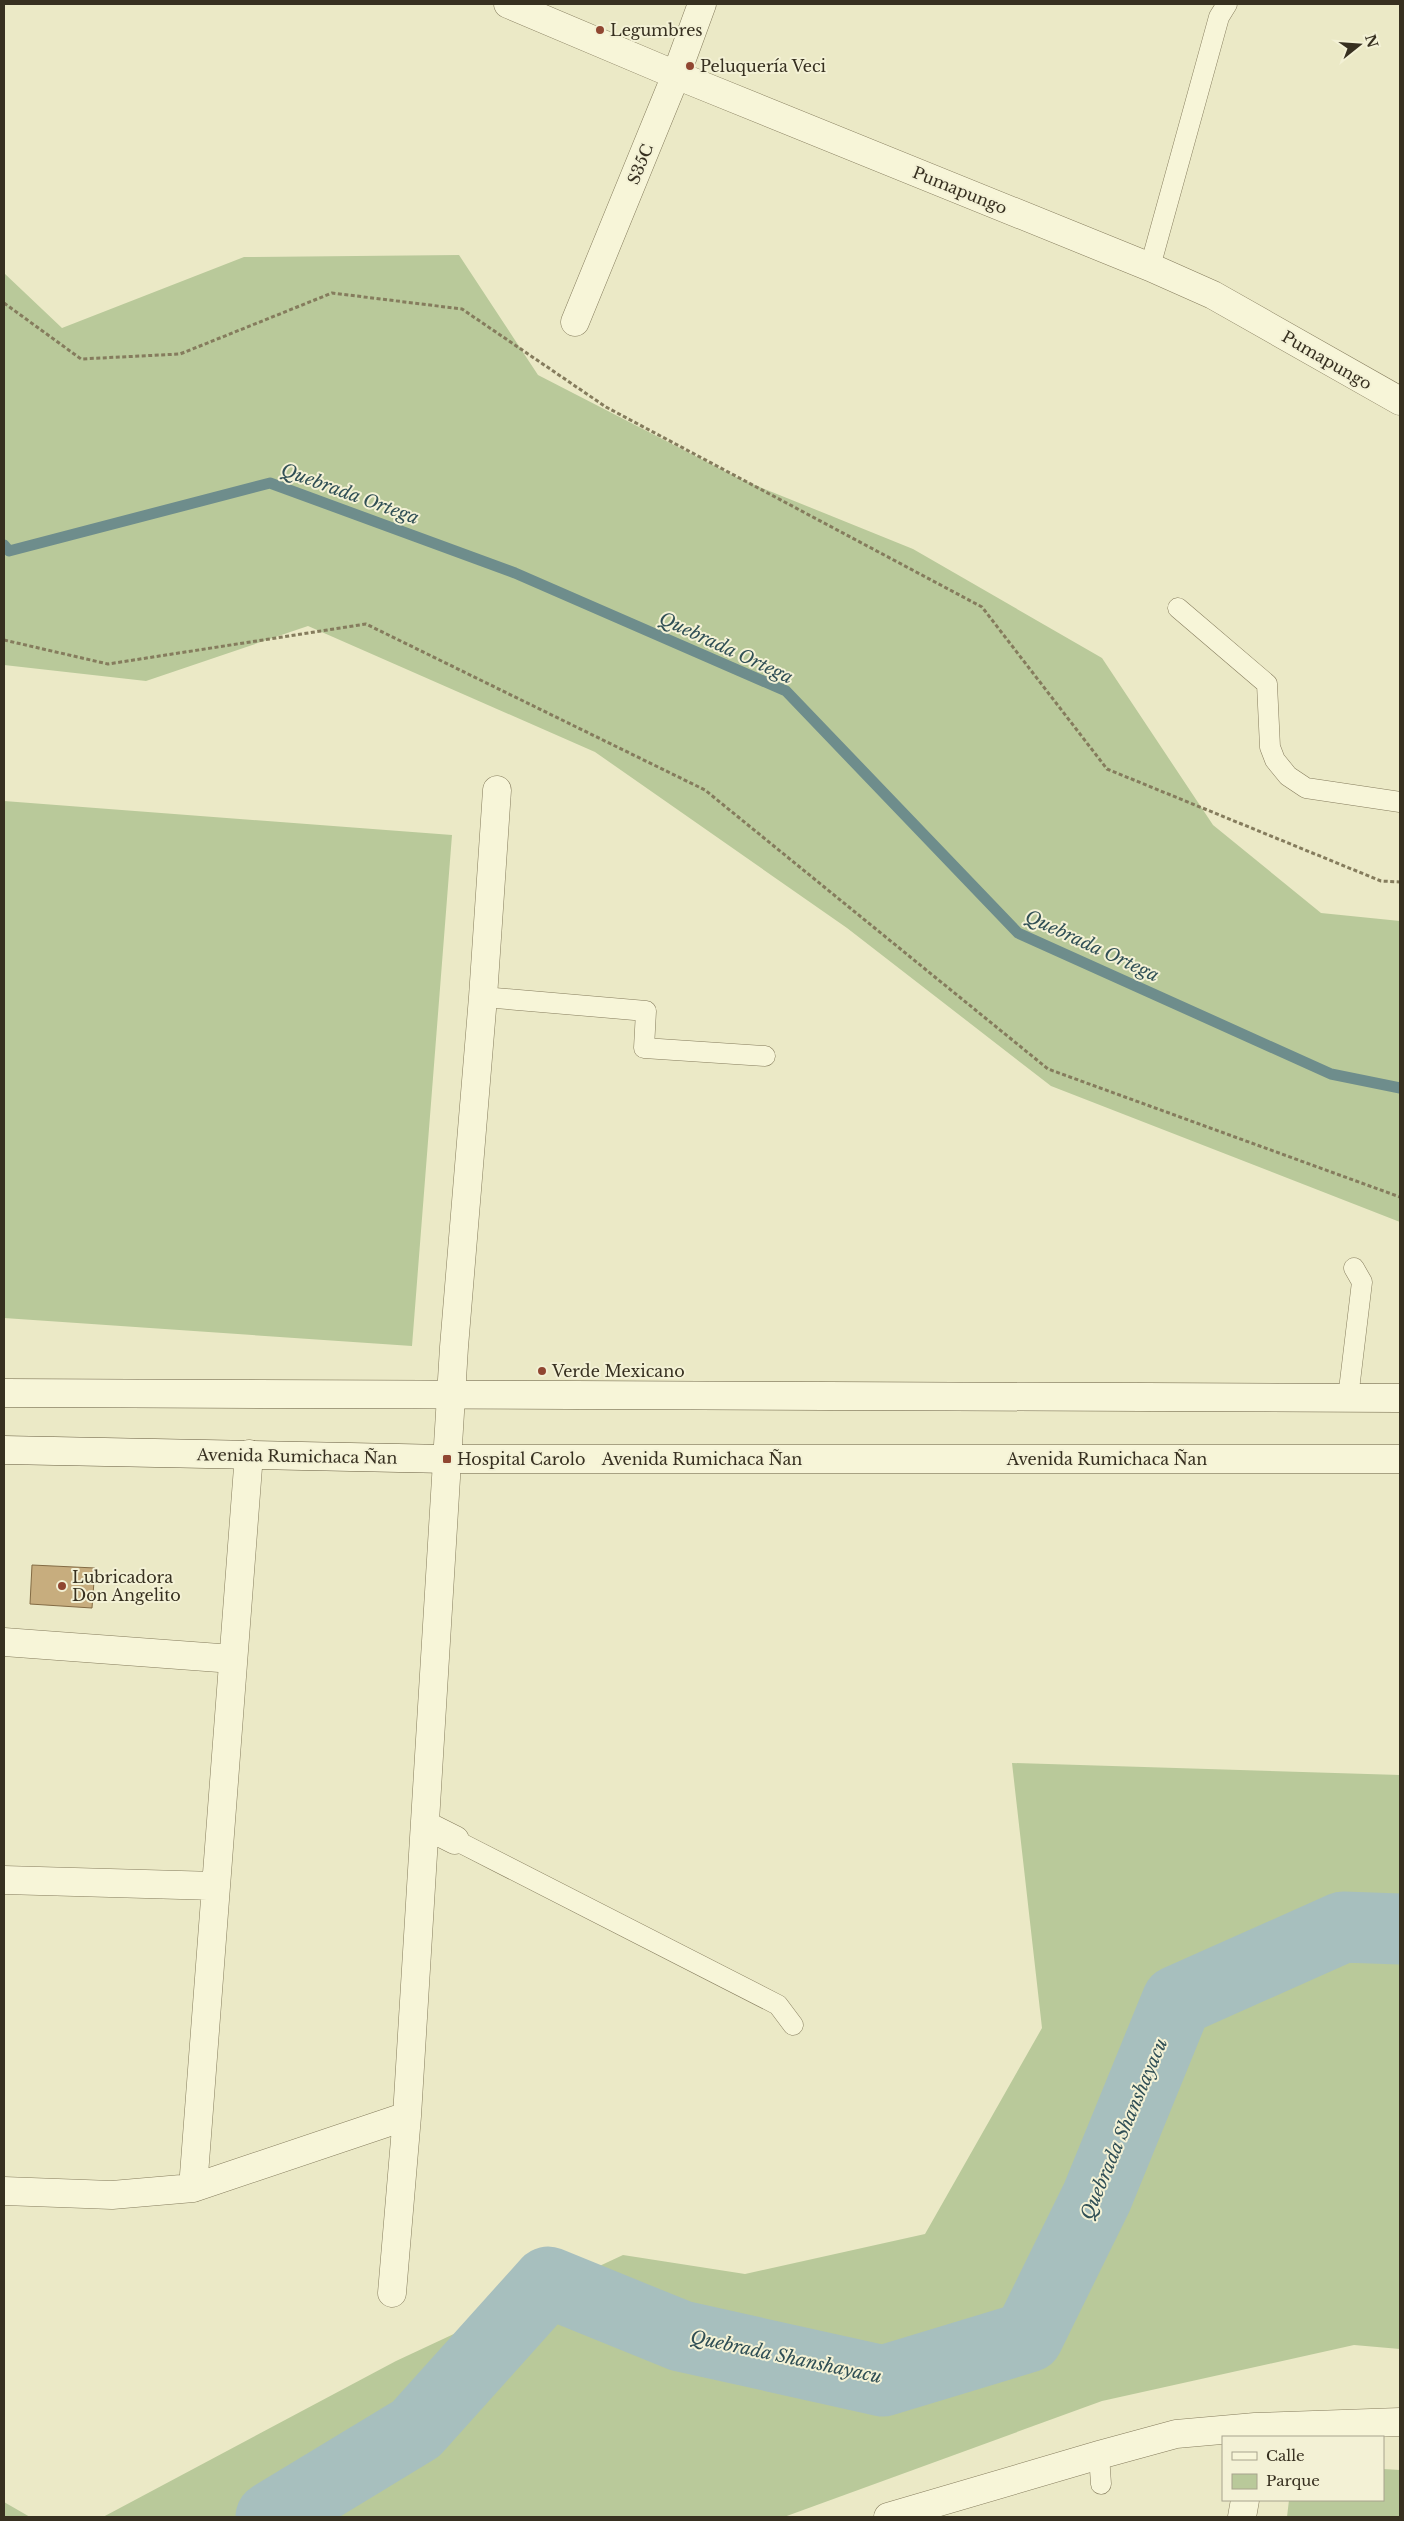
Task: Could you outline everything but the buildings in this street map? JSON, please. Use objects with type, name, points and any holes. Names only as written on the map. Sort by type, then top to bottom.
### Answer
[{"type":"street","name":"Pumapungo","points":[[508,4],[676,75],[1150,267],[1213,295],[1400,402]]},
{"type":"street","name":"S35C","points":[[575,322],[676,75],[702,4]]},
{"type":"street","points":[[392,2293],[407,2116],[451,1396],[483,997],[497,790]]},
{"type":"street","points":[[4,1393],[1400,1398]]},
{"type":"street","name":"Avenida Rumichaca Ñan","points":[[4,1450],[447,1459],[1400,1459]]},
{"type":"street","points":[[193,2188],[248,1454]]},
{"type":"street","points":[[4,1642],[233,1659]]},
{"type":"street","points":[[425,1825],[455,1840]]},
{"type":"street","points":[[4,1880],[216,1886]]},
{"type":"street","points":[[4,2191],[112,2195],[193,2188],[407,2116]]},
{"type":"street","points":[[888,2517],[1176,2434],[1254,2432],[1400,2422]]},
{"type":"street","points":[[1242,2517],[1245,2501]]},
{"type":"lane","points":[[1150,267],[1219,18],[1227,4]]},
{"type":"lane","points":[[1178,608],[1267,684],[1270,747],[1275,760],[1288,776],[1306,788],[1400,802]]},
{"type":"lane","points":[[483,997],[646,1011],[644,1048],[765,1056]]},
{"type":"lane","points":[[1348,1398],[1362,1282],[1354,1268]]},
{"type":"lane","points":[[455,1840],[778,2005],[793,2025]]},
{"type":"lane","points":[[1099,2455],[1101,2484]]},
{"type":"path","points":[[4,303],[81,358],[180,354],[332,293],[462,309],[606,407],[982,608],[1107,769],[1381,881],[1400,882]]},
{"type":"path","points":[[4,640],[108,664],[366,624],[705,790],[1048,1069],[1400,1197]]},
{"type":"green space","points":[[459,255],[538,375],[740,479],[913,549],[1102,658],[1213,825],[1321,913],[1400,921],[1400,1222],[1051,1086],[847,928],[595,752],[308,626],[146,681],[4,665],[4,273],[62,328],[244,257]]},
{"type":"green space","points":[[4,801],[452,835],[412,1346],[4,1318]]},
{"type":"green space","points":[[1012,1763],[1400,1775],[1400,2349],[1354,2345],[1102,2401],[784,2517],[103,2517],[396,2361],[623,2255],[745,2274],[925,2234],[1042,2028]]},
{"type":"green space","points":[[1384,2469],[1400,2470],[1400,2517],[1287,2517],[1289,2501],[1384,2501]]},
{"type":"green space","points":[[4,2502],[30,2517],[4,2517]]},
{"type":"waterway","name":"Quebrada Ortega","points":[[4,545],[9,551],[270,483],[515,573],[786,691],[1018,933],[1331,1074],[1400,1088]]},
{"type":"waterway","name":"Quebrada Shanshayacu","points":[[271,2517],[416,2429],[548,2282],[681,2336],[883,2381],[1028,2337],[1097,2197],[1177,2001],[1343,1927],[1400,1929]]},
{"type":"place","name":"Legumbres","points":[[600,30]]},
{"type":"place","name":"Peluquería Veci","points":[[690,66]]},
{"type":"place","name":"Verde Mexicano","points":[[542,1371]]},
{"type":"place","name":"Hospital Carolo","points":[[447,1459]]},
{"type":"place","name":"Lubricadora Don Angelito","points":[[62,1586]]}]
